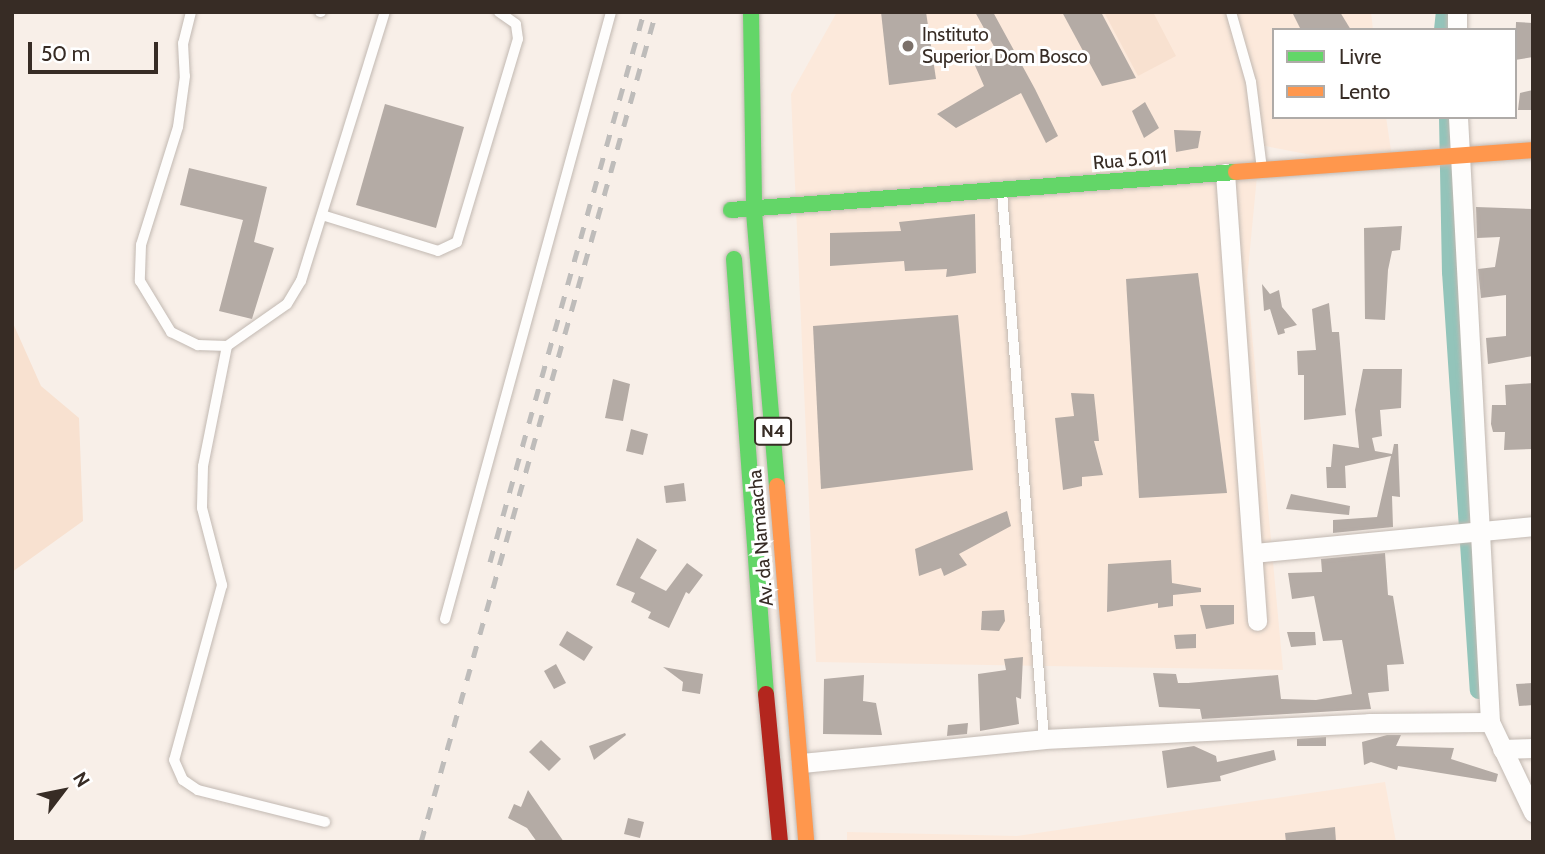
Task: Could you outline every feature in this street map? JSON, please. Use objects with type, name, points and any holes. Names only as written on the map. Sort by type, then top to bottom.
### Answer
[{"type":"main road","name":"Av. da Namaacha","points":[[751,16],[754,212],[806,842]]},
{"type":"main road","name":"Rua 5.011","points":[[732,223],[754,212],[1404,158],[1458,158],[1533,150]]},
{"type":"main road","name":"Av. da Namaacha","points":[[732,186],[732,223],[759,617],[780,842]]},
{"type":"street","points":[[1458,119],[1490,722],[1533,812]]},
{"type":"street","points":[[1225,173],[1254,553],[1256,621]]},
{"type":"street","points":[[1254,553],[1533,526]]},
{"type":"street","points":[[801,763],[1044,739],[1369,723],[1490,722]]},
{"type":"street","points":[[1502,749],[1533,748]]},
{"type":"lane","points":[[191,12],[183,43],[185,76],[178,127],[141,245],[140,281],[170,332],[198,345],[227,346],[287,304],[301,281],[385,12]]},
{"type":"lane","points":[[322,215],[438,251],[457,242],[519,39],[516,24],[499,12]]},
{"type":"lane","points":[[445,619],[611,12]]},
{"type":"lane","points":[[1231,12],[1251,82],[1262,170]]},
{"type":"lane","points":[[1002,192],[1044,739]]},
{"type":"lane","points":[[227,346],[203,466],[202,508],[222,585],[174,760],[183,780],[198,790],[326,822]]},
{"type":"shaded area","points":[[837,12],[1371,12],[1373,28],[1272,28],[1272,119],[1386,119],[1394,171],[1260,145],[1247,280],[1283,670],[816,662],[791,94]]},
{"type":"shaded area","points":[[1104,12],[1153,12],[1176,56],[1138,76]]},
{"type":"shaded area","points":[[12,321],[41,386],[79,418],[83,521],[12,572]]},
{"type":"shaded area","points":[[1385,782],[1396,842],[847,842],[847,832],[1017,836]]},
{"type":"building","name":"Instituto Superior Dom Bosco","points":[[881,12],[926,12],[936,79],[889,85]]},
{"type":"building","points":[[975,12],[993,12],[1058,136],[1046,143],[1021,93],[956,128],[937,114],[984,86],[973,61],[996,50]]},
{"type":"building","name":"Instituto Superior Dom Bosco","points":[[1062,12],[1101,12],[1136,78],[1102,86]]},
{"type":"building","points":[[1292,12],[1340,12],[1350,28],[1300,28]]},
{"type":"building","points":[[1516,22],[1533,23],[1533,57],[1517,60]]},
{"type":"building","points":[[1533,90],[1533,110],[1518,110],[1520,93]]},
{"type":"building","points":[[1145,102],[1159,128],[1144,138],[1132,111]]},
{"type":"building","points":[[385,104],[464,127],[436,228],[356,205]]},
{"type":"building","points":[[1174,130],[1201,131],[1198,148],[1176,152]]},
{"type":"building","points":[[189,168],[267,187],[254,242],[274,248],[252,319],[219,311],[243,220],[180,205]]},
{"type":"building","points":[[1476,207],[1533,209],[1533,356],[1488,364],[1486,338],[1506,336],[1506,295],[1481,298],[1478,269],[1495,267],[1500,237],[1477,238]]},
{"type":"building","points":[[975,214],[976,273],[946,277],[947,269],[905,271],[904,261],[830,266],[830,233],[901,231],[899,222]]},
{"type":"building","points":[[1402,226],[1400,250],[1392,251],[1388,270],[1385,320],[1365,319],[1364,228]]},
{"type":"building","points":[[1198,273],[1227,493],[1139,498],[1126,279]]},
{"type":"building","points":[[1262,284],[1270,294],[1279,290],[1282,307],[1297,325],[1284,329],[1285,333],[1278,335],[1270,309],[1264,311]]},
{"type":"building","points":[[1329,303],[1332,332],[1339,332],[1346,415],[1304,420],[1304,375],[1298,375],[1297,351],[1316,350],[1312,309]]},
{"type":"building","points":[[958,315],[973,470],[821,489],[813,326]]},
{"type":"building","points":[[1363,369],[1402,369],[1401,408],[1380,410],[1382,436],[1372,438],[1375,451],[1392,454],[1394,444],[1398,444],[1400,497],[1392,496],[1393,527],[1333,533],[1333,520],[1377,517],[1391,456],[1345,466],[1346,488],[1327,488],[1326,467],[1331,467],[1333,444],[1359,448],[1355,410]]},
{"type":"building","points":[[613,379],[630,384],[623,421],[605,418]]},
{"type":"building","points":[[1533,383],[1533,449],[1504,450],[1505,432],[1493,432],[1492,405],[1506,405],[1505,385]]},
{"type":"building","points":[[1071,393],[1094,394],[1099,441],[1094,441],[1103,475],[1082,477],[1082,486],[1063,490],[1055,418],[1074,416]]},
{"type":"building","points":[[631,429],[648,434],[643,455],[626,451]]},
{"type":"building","points":[[684,483],[686,501],[666,503],[664,486]]},
{"type":"building","points":[[1291,494],[1350,506],[1349,515],[1286,509]]},
{"type":"building","points":[[1007,511],[1011,526],[959,554],[967,565],[944,576],[941,568],[919,576],[915,549]]},
{"type":"building","points":[[637,538],[657,550],[640,578],[666,591],[687,563],[703,575],[689,594],[686,592],[669,628],[648,618],[651,612],[631,602],[635,593],[616,585]]},
{"type":"building","points":[[1395,552],[1385,553],[1388,595],[1393,596],[1404,664],[1387,665],[1389,691],[1368,693],[1371,709],[1202,719],[1200,709],[1159,707],[1153,673],[1176,674],[1178,683],[1278,675],[1281,699],[1316,700],[1352,694],[1342,640],[1323,641],[1314,596],[1292,599],[1288,573],[1322,572],[1321,559]]},
{"type":"building","points":[[1171,560],[1172,583],[1201,588],[1201,592],[1173,595],[1173,606],[1158,608],[1158,603],[1107,612],[1108,564]]},
{"type":"building","points":[[1200,605],[1234,605],[1234,624],[1206,629]]},
{"type":"building","points":[[1004,610],[1005,621],[999,631],[981,630],[982,611]]},
{"type":"building","points":[[567,631],[593,647],[584,661],[559,645]]},
{"type":"building","points":[[1287,632],[1315,632],[1316,645],[1291,647]]},
{"type":"building","points":[[1196,634],[1196,648],[1176,649],[1174,635]]},
{"type":"building","points":[[1023,657],[1021,699],[1016,697],[1019,724],[980,731],[978,674],[1006,670],[1004,659]]},
{"type":"building","points":[[556,664],[566,683],[554,689],[544,671]]},
{"type":"building","points":[[663,667],[703,674],[700,694],[682,691],[683,682]]},
{"type":"building","points":[[864,675],[863,701],[876,703],[882,735],[823,734],[824,679]]},
{"type":"building","points":[[1533,683],[1533,705],[1519,706],[1516,684]]},
{"type":"building","points":[[968,723],[967,734],[947,736],[948,725]]},
{"type":"building","points":[[625,733],[626,735],[594,760],[589,746]]},
{"type":"building","points":[[1387,735],[1401,735],[1396,746],[1454,748],[1451,759],[1498,774],[1496,782],[1398,766],[1397,770],[1371,762],[1364,765],[1362,742]]},
{"type":"building","points":[[1326,737],[1326,746],[1297,746],[1297,739]]},
{"type":"building","points":[[541,740],[561,759],[549,771],[529,752]]},
{"type":"building","points":[[1194,746],[1216,756],[1217,762],[1274,750],[1276,760],[1220,776],[1221,781],[1167,788],[1162,751]]},
{"type":"building","points":[[528,790],[564,842],[537,842],[527,828],[508,818],[514,804],[521,807]]},
{"type":"building","points":[[628,818],[644,822],[640,838],[624,834]]},
{"type":"building","points":[[1335,827],[1336,842],[1286,842],[1285,833]]},
{"type":"waterway","points":[[1443,28],[1445,12]]},
{"type":"waterway","points":[[1448,119],[1451,272],[1479,690]]},
{"type":"railway","points":[[490,562],[644,12]]},
{"type":"railway","points":[[421,842],[656,12]]},
{"type":"traffic: fast","points":[[751,12],[754,212],[777,486]]},
{"type":"traffic: fast","points":[[731,210],[1236,172]]},
{"type":"traffic: fast","points":[[734,259],[766,694]]},
{"type":"traffic: slow","points":[[1236,172],[1533,150]]},
{"type":"traffic: slow","points":[[777,486],[806,842]]},
{"type":"traffic: jam","points":[[766,694],[780,842]]},
{"type":"place","name":"Instituto Superior Dom Bosco","points":[[908,46]]}]
